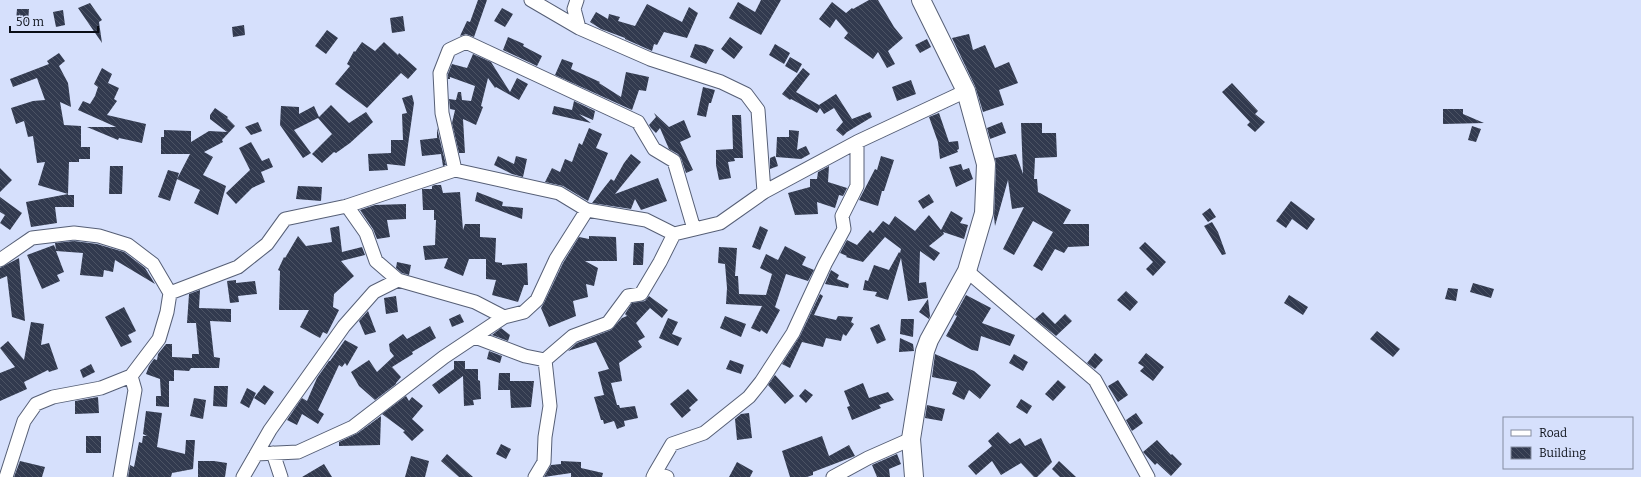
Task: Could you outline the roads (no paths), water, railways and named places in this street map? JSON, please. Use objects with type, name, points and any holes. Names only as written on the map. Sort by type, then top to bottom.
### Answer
[{"type":"main road","points":[[914,477],[911,439],[925,351],[929,340],[967,271],[984,213],[986,164],[966,91],[921,0]]},
{"type":"street","points":[[531,0],[579,28],[650,59],[721,82],[746,94],[758,110],[764,192]]},
{"type":"street","points":[[577,0],[574,9],[579,28]]},
{"type":"street","points":[[454,170],[442,113],[440,73],[449,50],[466,42],[638,122],[654,149],[674,161],[694,229]]},
{"type":"street","points":[[170,293],[238,267],[267,244],[285,219],[347,206],[454,170],[559,193],[587,210],[646,220],[674,234],[720,223],[764,192],[857,142],[966,91]]},
{"type":"street","points":[[658,476],[672,444],[704,433],[749,397],[761,382],[793,333],[825,264],[844,229],[842,216],[857,186],[857,142]]},
{"type":"street","points":[[347,206],[366,233],[376,261],[398,280],[475,302],[504,317]]},
{"type":"street","points":[[256,454],[298,452],[353,427],[444,357],[504,317],[524,312],[537,300],[556,259],[587,210]]},
{"type":"street","points":[[0,260],[32,238],[74,233],[99,236],[128,245],[153,264],[170,293],[167,312],[159,339],[131,376],[101,388],[53,397],[36,404],[24,421],[6,477]]},
{"type":"street","points":[[545,360],[573,336],[608,323],[628,296],[641,294],[660,262],[674,234]]},
{"type":"street","points":[[967,271],[1096,380],[1148,477]]},
{"type":"street","points":[[243,477],[270,430],[344,326],[374,292],[398,280]]},
{"type":"street","points":[[475,337],[525,356],[545,360]]},
{"type":"street","points":[[535,477],[544,462],[544,437],[550,406],[545,360]]},
{"type":"street","points":[[120,477],[135,390],[131,376]]},
{"type":"street","points":[[833,477],[868,458],[911,439]]},
{"type":"street","points":[[273,453],[282,477]]}]
